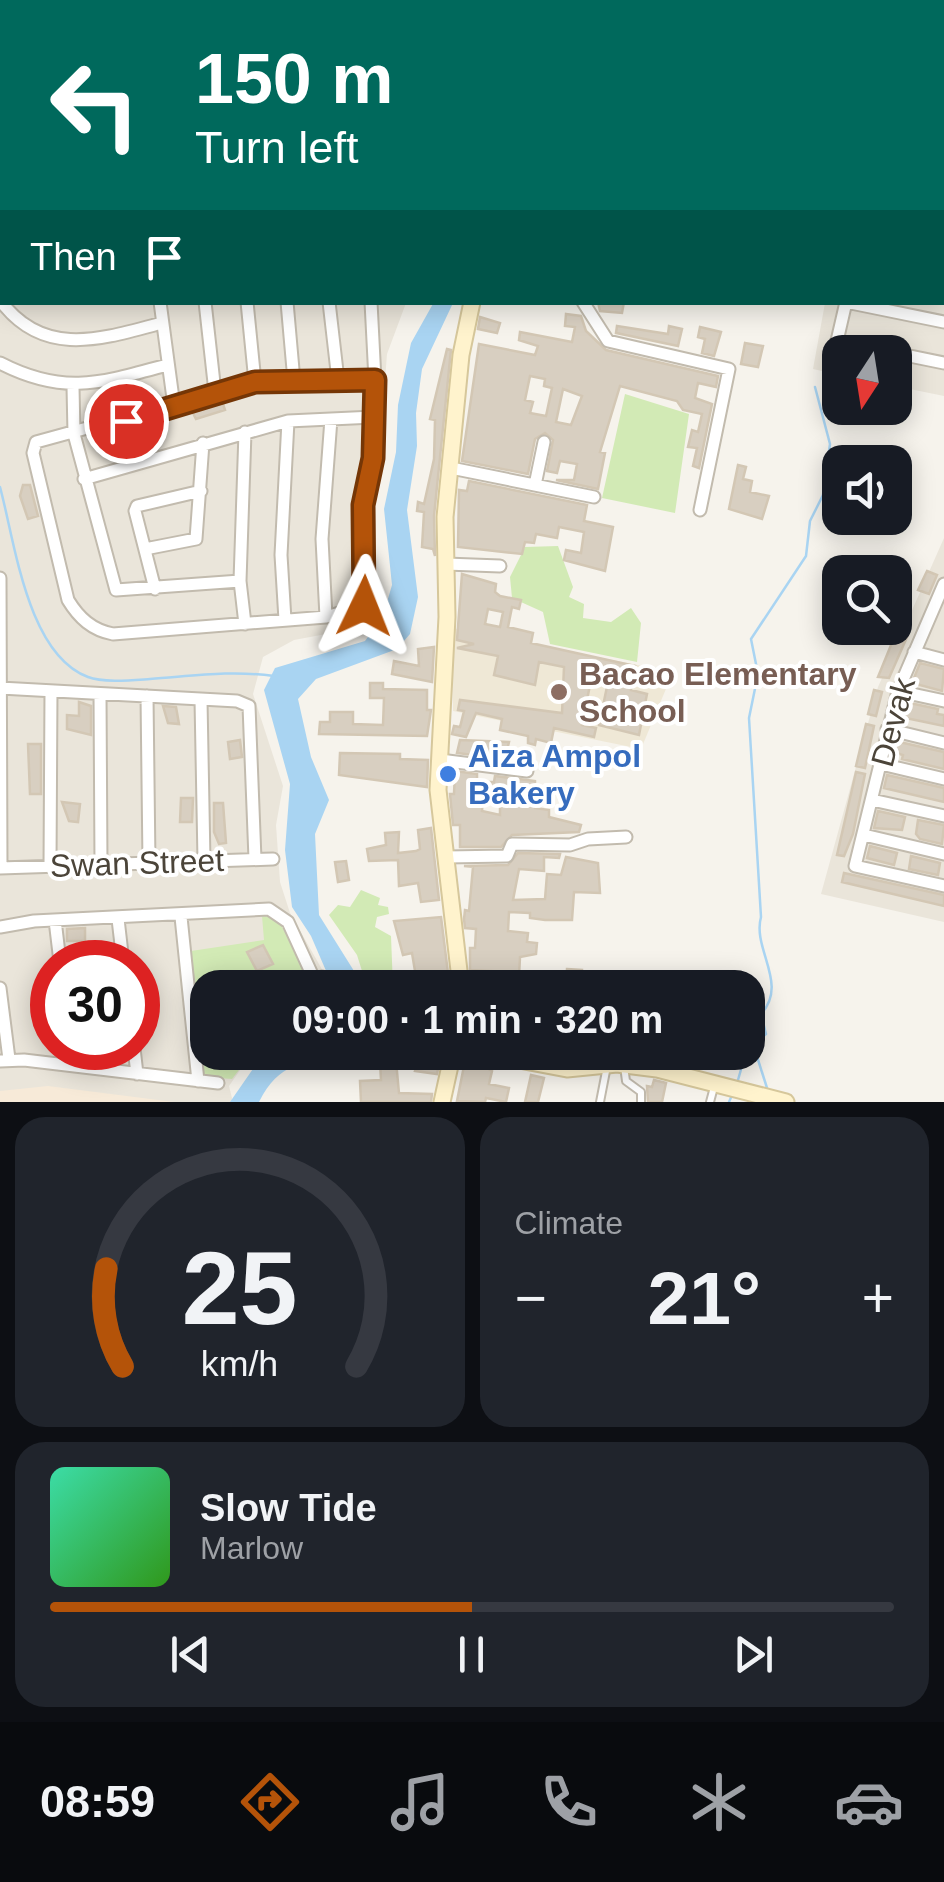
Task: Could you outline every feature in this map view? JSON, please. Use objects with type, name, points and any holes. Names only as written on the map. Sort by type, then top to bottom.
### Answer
[{"type":"main road","points":[[459,970],[446,858],[440,760],[445,517],[460,355],[471,305]]},
{"type":"main road","points":[[442,1102],[449,1070]]},
{"type":"main road","points":[[647,1070],[716,1081],[786,1102]]},
{"type":"street","points":[[3,305],[12,318],[32,331],[67,342],[91,342],[162,323]]},
{"type":"street","points":[[160,305],[174,406]]},
{"type":"street","points":[[206,305],[215,392]]},
{"type":"street","points":[[247,305],[255,382]]},
{"type":"street","points":[[287,305],[294,381]]},
{"type":"street","points":[[329,305],[338,380]]},
{"type":"street","points":[[371,305],[375,380],[373,458],[363,505],[364,606],[326,617],[112,634],[86,622],[68,600],[33,453],[36,442],[255,382],[375,380]]},
{"type":"street","points":[[585,305],[614,344],[729,369],[700,510]]},
{"type":"street","points":[[839,335],[845,305]]},
{"type":"street","points":[[861,305],[944,322]]},
{"type":"street","points":[[912,357],[944,364]]},
{"type":"street","points":[[0,363],[28,378],[73,387],[167,365]]},
{"type":"street","points":[[73,387],[74,434],[112,584],[123,591],[240,581]]},
{"type":"street","points":[[84,479],[288,421],[374,417]]},
{"type":"street","points":[[326,617],[322,539],[331,419]]},
{"type":"street","points":[[284,620],[281,554],[288,421]]},
{"type":"street","points":[[245,432],[240,581],[245,624]]},
{"type":"street","points":[[535,485],[544,442]]},
{"type":"street","points":[[144,549],[196,539],[203,444]]},
{"type":"street","points":[[452,468],[594,497]]},
{"type":"street","points":[[154,590],[135,517],[138,506],[200,490]]},
{"type":"street","points":[[446,564],[500,566]]},
{"type":"street","points":[[0,578],[0,868]]},
{"type":"street","name":"Devak","points":[[944,584],[898,691],[855,866],[944,886]]},
{"type":"street","points":[[914,652],[944,660]]},
{"type":"street","points":[[0,688],[237,700],[249,706],[255,859]]},
{"type":"street","points":[[50,866],[51,691]]},
{"type":"street","points":[[898,691],[944,701]]},
{"type":"street","points":[[100,694],[101,864]]},
{"type":"street","points":[[147,696],[149,863]]},
{"type":"street","points":[[201,700],[204,861]]},
{"type":"street","points":[[887,728],[944,743]]},
{"type":"street","points":[[440,760],[527,771]]},
{"type":"street","points":[[881,764],[944,779]]},
{"type":"street","points":[[872,800],[944,816]]},
{"type":"street","points":[[864,836],[944,854]]},
{"type":"street","points":[[446,858],[507,856],[512,844],[570,845],[588,839],[626,837]]},
{"type":"street","name":"Swan Street","points":[[0,868],[273,859]]},
{"type":"street","points":[[0,927],[55,920],[277,911],[288,922],[314,970]]},
{"type":"street","points":[[181,917],[190,996]]},
{"type":"street","points":[[118,919],[120,940]]},
{"type":"street","points":[[55,920],[57,940]]},
{"type":"street","points":[[0,988],[4,1060],[30,1062]]},
{"type":"street","points":[[108,1070],[218,1083]]},
{"type":"street","points":[[137,1070],[137,1074]]},
{"type":"street","points":[[197,1070],[198,1081]]},
{"type":"lane","points":[[600,1102],[614,1070]]},
{"type":"lane","points":[[619,1070],[641,1092],[641,1102]]},
{"type":"lane","points":[[710,1102],[716,1081]]},
{"type":"shaded area","points":[[0,305],[405,305],[387,354],[379,459],[370,504],[376,605],[358,628],[294,640],[263,657],[253,694],[283,786],[276,825],[280,882],[290,913],[322,970],[190,970],[190,1070],[240,1070],[229,1086],[233,1102],[0,1102]]},
{"type":"shaded area","points":[[825,305],[944,305],[944,396],[912,389],[912,335],[822,335],[822,371],[813,369]]},
{"type":"shaded area","points":[[944,538],[944,922],[821,894],[878,687],[897,645],[912,645],[912,610]]},
{"type":"shaded area","name":"Bacao Elementary School","points":[[452,628],[673,672],[641,749],[453,711]]},
{"type":"shaded area","points":[[48,1086],[174,1102],[0,1102],[0,1091]]},
{"type":"green space","points":[[625,394],[689,414],[675,513],[602,498]]},
{"type":"green space","points":[[558,546],[573,587],[569,597],[584,604],[583,618],[611,622],[631,608],[641,623],[637,662],[550,644],[543,612],[512,598],[510,577],[525,547]]},
{"type":"green space","points":[[361,890],[380,898],[378,905],[388,907],[389,914],[377,917],[375,927],[391,936],[392,970],[362,970],[357,955],[329,915],[338,905],[350,907]]},
{"type":"green space","points":[[262,916],[277,917],[304,970],[193,970],[191,951],[264,940]]},
{"type":"green space","points":[[203,1070],[239,1070],[232,1079],[204,1077]]},
{"type":"water","points":[[432,305],[452,305],[422,369],[416,413],[417,446],[407,510],[418,597],[410,634],[397,649],[316,679],[298,699],[311,757],[329,800],[315,834],[319,915],[353,970],[326,970],[311,936],[292,907],[285,850],[290,784],[264,690],[275,668],[365,641],[383,616],[392,585],[384,509],[396,452],[398,405],[411,343]]},
{"type":"water","points":[[252,1070],[288,1070],[275,1079],[259,1102],[230,1102]]},
{"type":"building","points":[[599,305],[623,305],[622,313],[600,311]]},
{"type":"building","points":[[566,314],[581,316],[586,331],[606,350],[718,376],[716,387],[698,383],[695,398],[712,404],[699,468],[693,466],[697,448],[688,447],[692,430],[698,432],[702,414],[683,410],[677,401],[620,386],[600,452],[605,453],[598,489],[556,480],[574,480],[577,464],[560,461],[557,473],[547,471],[553,440],[545,433],[535,439],[528,474],[462,461],[479,344],[535,355],[538,346],[519,340],[520,332],[572,342],[575,327],[565,326]],"holes":[[[530,376],[545,379],[544,386],[552,388],[546,416],[530,413],[533,402],[525,400]],[[563,389],[582,396],[571,425],[556,422]]]},
{"type":"building","points":[[480,317],[500,323],[497,333],[478,329]]},
{"type":"building","points":[[617,326],[668,334],[669,326],[682,329],[678,346],[616,333]]},
{"type":"building","points":[[700,327],[721,332],[714,356],[702,353],[705,339],[698,337]]},
{"type":"building","points":[[745,343],[763,346],[758,367],[741,364]]},
{"type":"building","points":[[447,349],[451,350],[434,516],[435,556],[433,549],[422,547],[424,512],[417,511],[418,502],[424,504],[434,459],[435,420],[430,419]]},
{"type":"building","points":[[222,401],[225,410],[196,419],[191,409]]},
{"type":"building","points":[[738,465],[746,467],[743,479],[752,481],[750,492],[769,496],[762,519],[729,509]]},
{"type":"building","points":[[469,481],[587,505],[584,521],[613,527],[605,571],[564,560],[566,550],[581,553],[584,532],[559,527],[557,538],[536,534],[534,543],[525,542],[522,554],[458,547],[459,490],[467,491]]},
{"type":"building","points":[[23,485],[30,485],[38,516],[28,519],[20,496]]},
{"type":"building","points":[[927,571],[937,575],[929,594],[918,590]]},
{"type":"building","points":[[462,574],[496,584],[495,592],[500,596],[521,600],[519,609],[512,607],[508,627],[533,633],[531,643],[635,666],[631,690],[647,694],[639,735],[599,725],[609,677],[592,675],[582,725],[596,728],[594,737],[554,728],[551,743],[536,739],[535,745],[528,743],[528,736],[500,730],[502,719],[476,713],[466,737],[452,734],[454,726],[460,727],[464,711],[458,710],[460,700],[562,713],[564,667],[539,662],[535,685],[494,675],[498,656],[457,648],[474,644],[457,640]],"holes":[[[488,609],[503,612],[500,627],[485,624]]]},
{"type":"building","points":[[891,645],[903,645],[889,678],[878,677]]},
{"type":"building","points":[[434,647],[432,682],[392,674],[394,661],[419,666],[418,649]]},
{"type":"building","points":[[920,663],[944,669],[942,691],[912,683]]},
{"type":"building","points":[[370,683],[383,683],[383,689],[427,690],[427,710],[431,710],[427,736],[319,734],[320,722],[330,722],[330,712],[353,712],[353,724],[383,725],[384,698],[370,698]]},
{"type":"building","points":[[874,690],[882,692],[876,716],[868,714]]},
{"type":"building","points":[[79,702],[91,706],[91,735],[67,729],[67,715],[79,716]]},
{"type":"building","points":[[905,702],[938,709],[937,714],[944,715],[944,726],[901,717]]},
{"type":"building","points":[[163,706],[176,707],[179,724],[168,723]]},
{"type":"building","points":[[866,724],[874,726],[865,768],[856,766]]},
{"type":"building","points":[[240,740],[242,757],[230,759],[228,742]]},
{"type":"building","points":[[460,740],[509,742],[505,759],[457,753]]},
{"type":"building","points":[[895,741],[944,752],[944,769],[902,759],[903,755],[893,752]]},
{"type":"building","points":[[28,744],[41,744],[41,794],[30,794]]},
{"type":"building","points":[[340,753],[400,754],[400,759],[428,760],[427,787],[339,775]]},
{"type":"building","points":[[455,771],[477,774],[477,782],[494,782],[495,776],[535,781],[535,808],[549,810],[549,817],[581,825],[579,832],[512,835],[501,847],[460,847],[460,825],[453,825],[450,794],[454,794]],"holes":[[[483,797],[500,797],[500,815],[482,811]]]},
{"type":"building","points":[[856,772],[865,774],[853,834],[844,856],[837,855]]},
{"type":"building","points":[[887,775],[944,788],[944,802],[884,788]]},
{"type":"building","points":[[181,798],[193,798],[192,822],[180,822]]},
{"type":"building","points":[[62,802],[80,804],[78,822],[69,821]]},
{"type":"building","points":[[214,803],[223,803],[226,843],[219,844],[214,832]]},
{"type":"building","points":[[878,811],[905,817],[902,830],[874,828]]},
{"type":"building","points":[[918,820],[944,825],[942,844],[920,839],[916,834]]},
{"type":"building","points":[[431,828],[439,900],[421,902],[418,883],[399,886],[398,860],[369,861],[367,849],[386,845],[385,833],[399,832],[398,853],[416,851],[420,849],[418,830]]},
{"type":"building","points":[[870,846],[897,853],[894,865],[867,858]]},
{"type":"building","points":[[518,853],[560,854],[559,858],[544,857],[544,871],[519,869],[513,900],[545,899],[547,874],[561,875],[566,857],[598,863],[600,893],[574,892],[572,920],[545,920],[530,918],[530,913],[509,912],[508,931],[528,933],[527,942],[537,943],[536,954],[520,957],[519,970],[470,970],[470,948],[475,948],[476,929],[465,928],[464,919],[465,910],[469,911],[473,867],[464,866],[508,865]]},
{"type":"building","points":[[911,856],[940,863],[938,875],[909,869]]},
{"type":"building","points":[[346,861],[349,880],[338,882],[335,862]]},
{"type":"building","points":[[844,873],[944,895],[944,906],[842,882]]},
{"type":"building","points":[[441,917],[448,970],[415,970],[412,953],[403,955],[394,921]]},
{"type":"building","points":[[85,928],[85,940],[67,940],[67,929]]},
{"type":"building","points":[[263,945],[273,964],[256,970],[247,952]]},
{"type":"building","points":[[380,1070],[397,1070],[399,1093],[432,1094],[431,1102],[361,1102],[360,1081],[381,1080]]},
{"type":"building","points":[[463,1070],[490,1070],[489,1084],[509,1088],[506,1102],[486,1098],[485,1102],[457,1101]]},
{"type":"building","points":[[531,1075],[544,1078],[538,1102],[525,1102]]},
{"type":"building","points":[[654,1080],[666,1083],[662,1102],[648,1102],[647,1086],[652,1087]]},
{"type":"waterway","points":[[765,1008],[772,991],[760,929],[749,718],[758,674],[751,639],[806,556],[810,521],[823,495],[830,444],[815,387]]},
{"type":"waterway","points":[[0,487],[18,565],[37,621],[67,664],[88,677],[110,681],[227,674],[274,676]]},
{"type":"waterway","points":[[765,1030],[765,1035]]},
{"type":"waterway","points":[[738,1080],[741,1070]]},
{"type":"waterway","points":[[761,1070],[767,1088]]},
{"type":"waterway","points":[[729,1102],[733,1093]]},
{"type":"place","name":"Bacao Elementary School","points":[[559,692]]},
{"type":"place","name":"Aiza Ampol Bakery","points":[[448,774]]},
{"type":"route","points":[[126,421],[255,382],[375,380],[373,458],[363,505],[364,606]]}]
